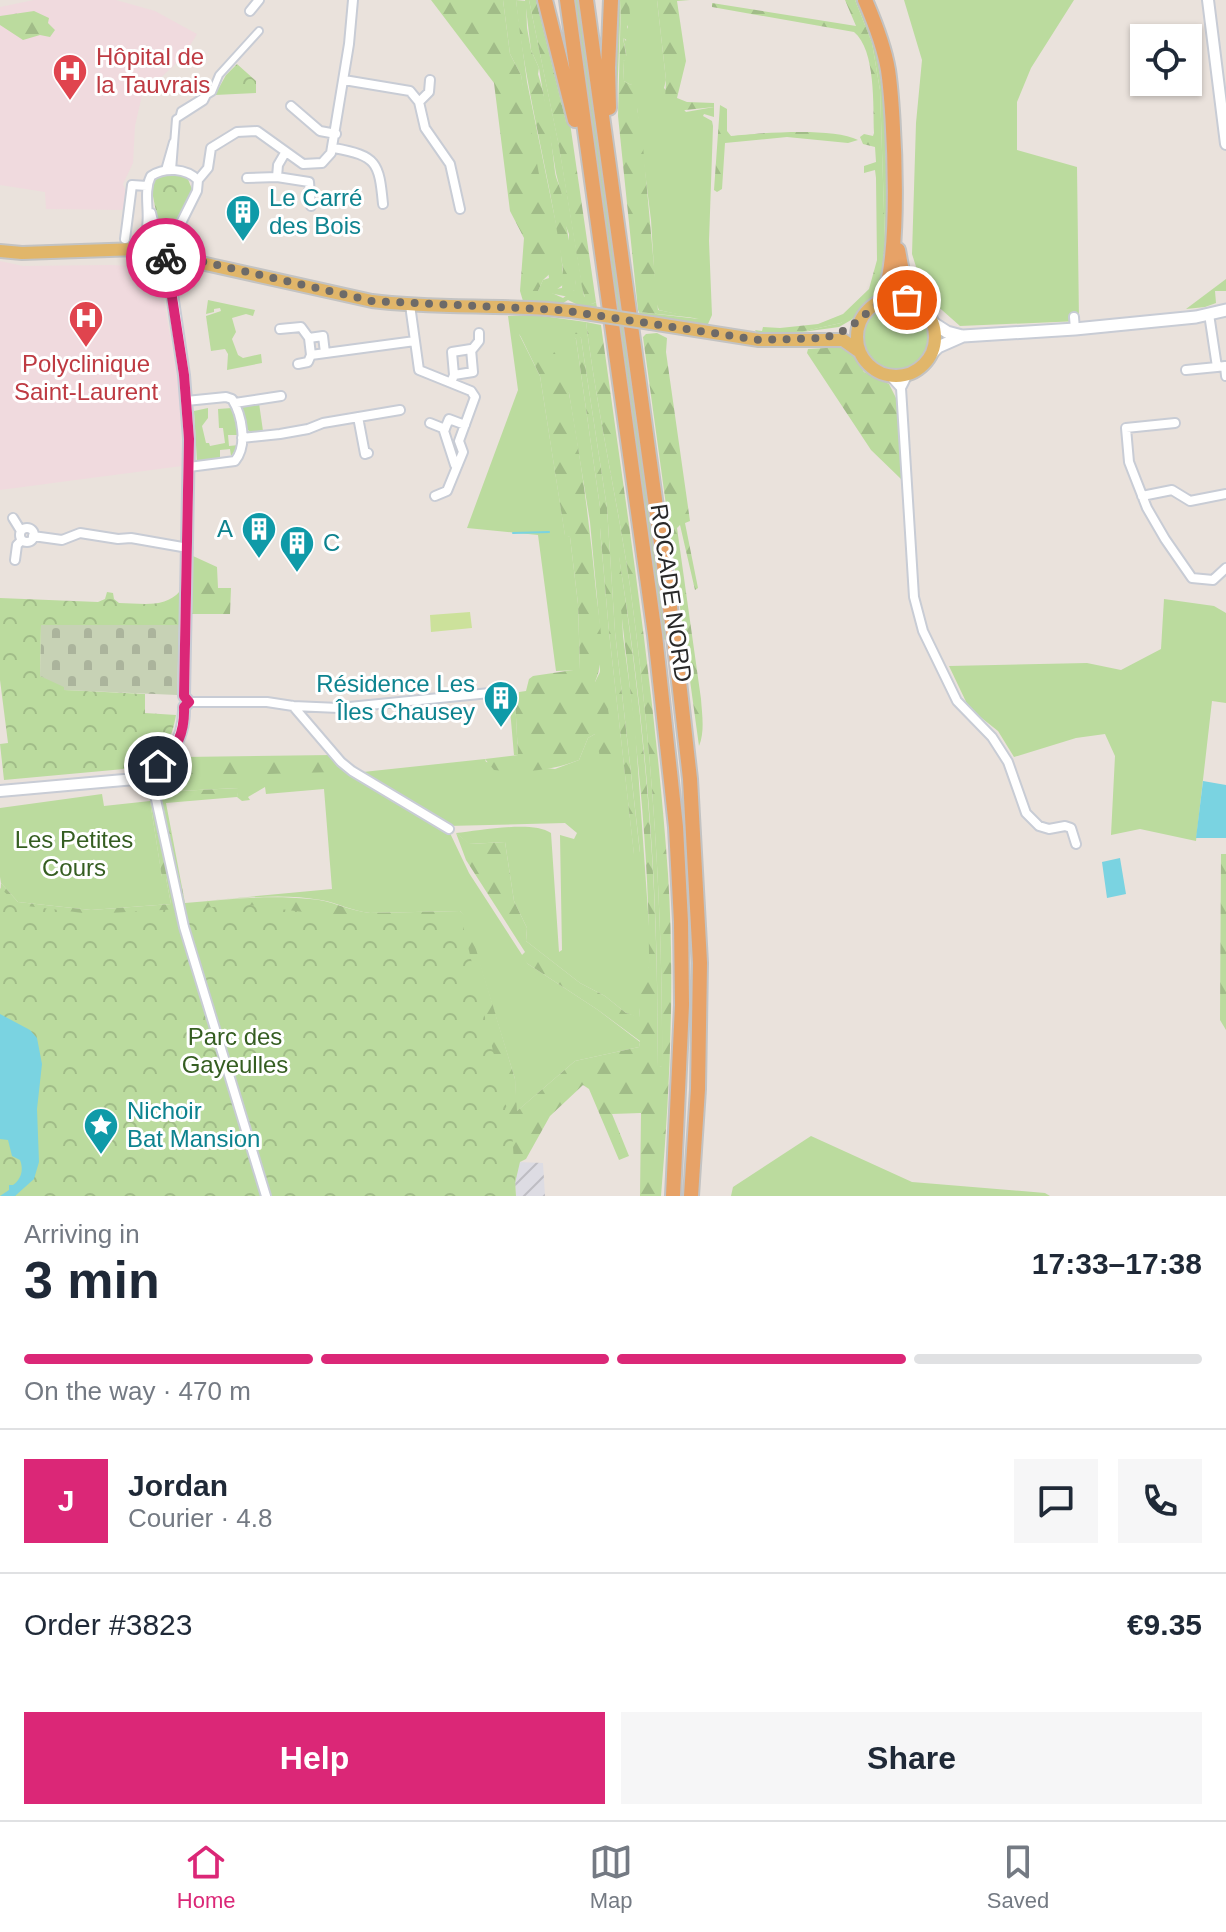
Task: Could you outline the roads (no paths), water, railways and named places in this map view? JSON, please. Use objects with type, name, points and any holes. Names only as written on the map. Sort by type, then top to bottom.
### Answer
[{"type":"highway","points":[[545,0],[579,133],[614,336]]},
{"type":"highway","name":"ROCADE NORD","points":[[567,0],[655,635],[676,827],[682,1005],[673,1196]]},
{"type":"highway","name":"ROCADE NORD","points":[[586,0],[674,637],[694,826],[700,1005],[691,1196]]},
{"type":"highway","points":[[611,0],[608,93],[626,292]]},
{"type":"highway","points":[[865,0],[882,45],[889,79],[894,225],[902,277],[913,302]]},
{"type":"highway","points":[[880,302],[888,284],[894,225]]},
{"type":"main road","points":[[0,251],[22,253],[125,244],[361,299],[410,305],[540,308],[751,340],[825,338],[850,342],[872,367],[889,375],[908,374],[922,366],[938,347],[963,336],[1226,310]]},
{"type":"main road","points":[[825,338],[848,329],[880,302],[894,298],[913,302],[925,311],[933,323],[947,332],[963,336]]},
{"type":"main road","points":[[860,352],[858,331],[862,318]]},
{"type":"main road","points":[[931,354],[935,339],[933,323]]},
{"type":"street","points":[[250,11],[259,0]]},
{"type":"street","points":[[164,253],[197,191],[198,180],[208,168],[211,148],[237,132],[257,131],[303,164],[316,165],[325,160],[334,148],[353,0]]},
{"type":"street","points":[[1208,0],[1226,144]]},
{"type":"street","points":[[169,170],[176,119],[204,101],[212,92],[219,75],[259,31]]},
{"type":"street","points":[[344,80],[410,91],[419,102],[425,128],[450,164],[460,209]]},
{"type":"street","points":[[419,102],[429,92],[430,80]]},
{"type":"street","points":[[291,106],[320,131],[336,134]]},
{"type":"street","points":[[334,148],[360,153],[372,160],[380,176],[383,204]]},
{"type":"street","points":[[277,177],[278,165],[285,153]]},
{"type":"street","points":[[147,186],[132,185],[125,244],[142,241],[147,234],[147,186],[151,176],[169,170],[188,172],[198,180]]},
{"type":"street","points":[[247,178],[277,177],[309,182],[311,206]]},
{"type":"street","points":[[0,791],[124,782],[150,772],[167,758],[182,733],[189,467],[186,401],[164,253],[147,197]]},
{"type":"street","points":[[138,249],[151,242],[154,224]]},
{"type":"street","points":[[170,291],[178,267],[190,260],[179,242],[179,227]]},
{"type":"street","points":[[410,305],[419,370],[453,379],[475,397],[459,441],[463,452],[447,491],[435,496]]},
{"type":"street","points":[[1209,314],[1217,367]]},
{"type":"street","points":[[280,329],[301,327],[309,338],[311,355],[308,362],[298,364]]},
{"type":"street","points":[[453,379],[473,372],[471,351],[479,341],[479,333]]},
{"type":"street","points":[[309,338],[323,336],[325,353]]},
{"type":"street","points":[[311,355],[415,341]]},
{"type":"street","points":[[453,379],[452,352],[471,351]]},
{"type":"street","points":[[1186,370],[1225,366],[1226,376]]},
{"type":"street","points":[[908,374],[901,388],[914,597],[923,631],[957,701],[992,737],[1008,762],[1026,813],[1039,826],[1071,828],[1076,844]]},
{"type":"street","points":[[889,375],[901,388]]},
{"type":"street","points":[[235,403],[281,396]]},
{"type":"street","points":[[186,401],[226,397],[235,403],[242,438],[240,455],[235,461],[189,467]]},
{"type":"street","points":[[242,438],[294,432],[323,423],[400,410]]},
{"type":"street","points":[[358,417],[365,454],[368,453]]},
{"type":"street","points":[[458,464],[455,465],[445,429],[449,419],[465,425]]},
{"type":"street","points":[[430,423],[445,429]]},
{"type":"street","points":[[1175,423],[1126,428],[1129,462],[1142,496],[1165,539],[1192,578],[1213,580],[1226,568]]},
{"type":"street","points":[[1142,496],[1172,490],[1190,501],[1226,494]]},
{"type":"street","points":[[13,518],[22,536],[29,542],[33,536],[62,540],[80,533],[188,548]]},
{"type":"street","points":[[15,560],[22,536]]},
{"type":"street","points":[[185,701],[267,702],[339,708],[510,691]]},
{"type":"street","points":[[293,706],[352,771],[449,829]]},
{"type":"street","points":[[150,772],[184,927],[266,1196]]},
{"type":"water","points":[[1203,781],[1226,785],[1226,838],[1196,838]]},
{"type":"water","points":[[1120,858],[1126,894],[1107,898],[1102,862]]},
{"type":"water","points":[[0,1014],[30,1030],[37,1038],[42,1064],[37,1109],[39,1162],[34,1179],[15,1196],[0,1196],[18,1180],[22,1167],[20,1160],[12,1156],[8,1140],[0,1139]]},
{"type":"waterway","points":[[513,533],[549,532]]},
{"type":"place","name":"Hôpital de la Tauvrais","points":[[70,102]]},
{"type":"place","name":"Le Carré des Bois","points":[[243,243]]},
{"type":"place","name":"Polyclinique Saint-Laurent","points":[[86,349]]},
{"type":"place","name":"A","points":[[259,560]]},
{"type":"place","name":"C","points":[[297,574]]},
{"type":"place","name":"Résidence Les Îles Chausey","points":[[501,729]]},
{"type":"place","name":"Nichoir Bat Mansion","points":[[101,1156]]},
{"type":"park label","name":"Les Petites Cours","points":[[74,854]]},
{"type":"park label","name":"Parc des Gayeulles","points":[[235,1051]]}]
